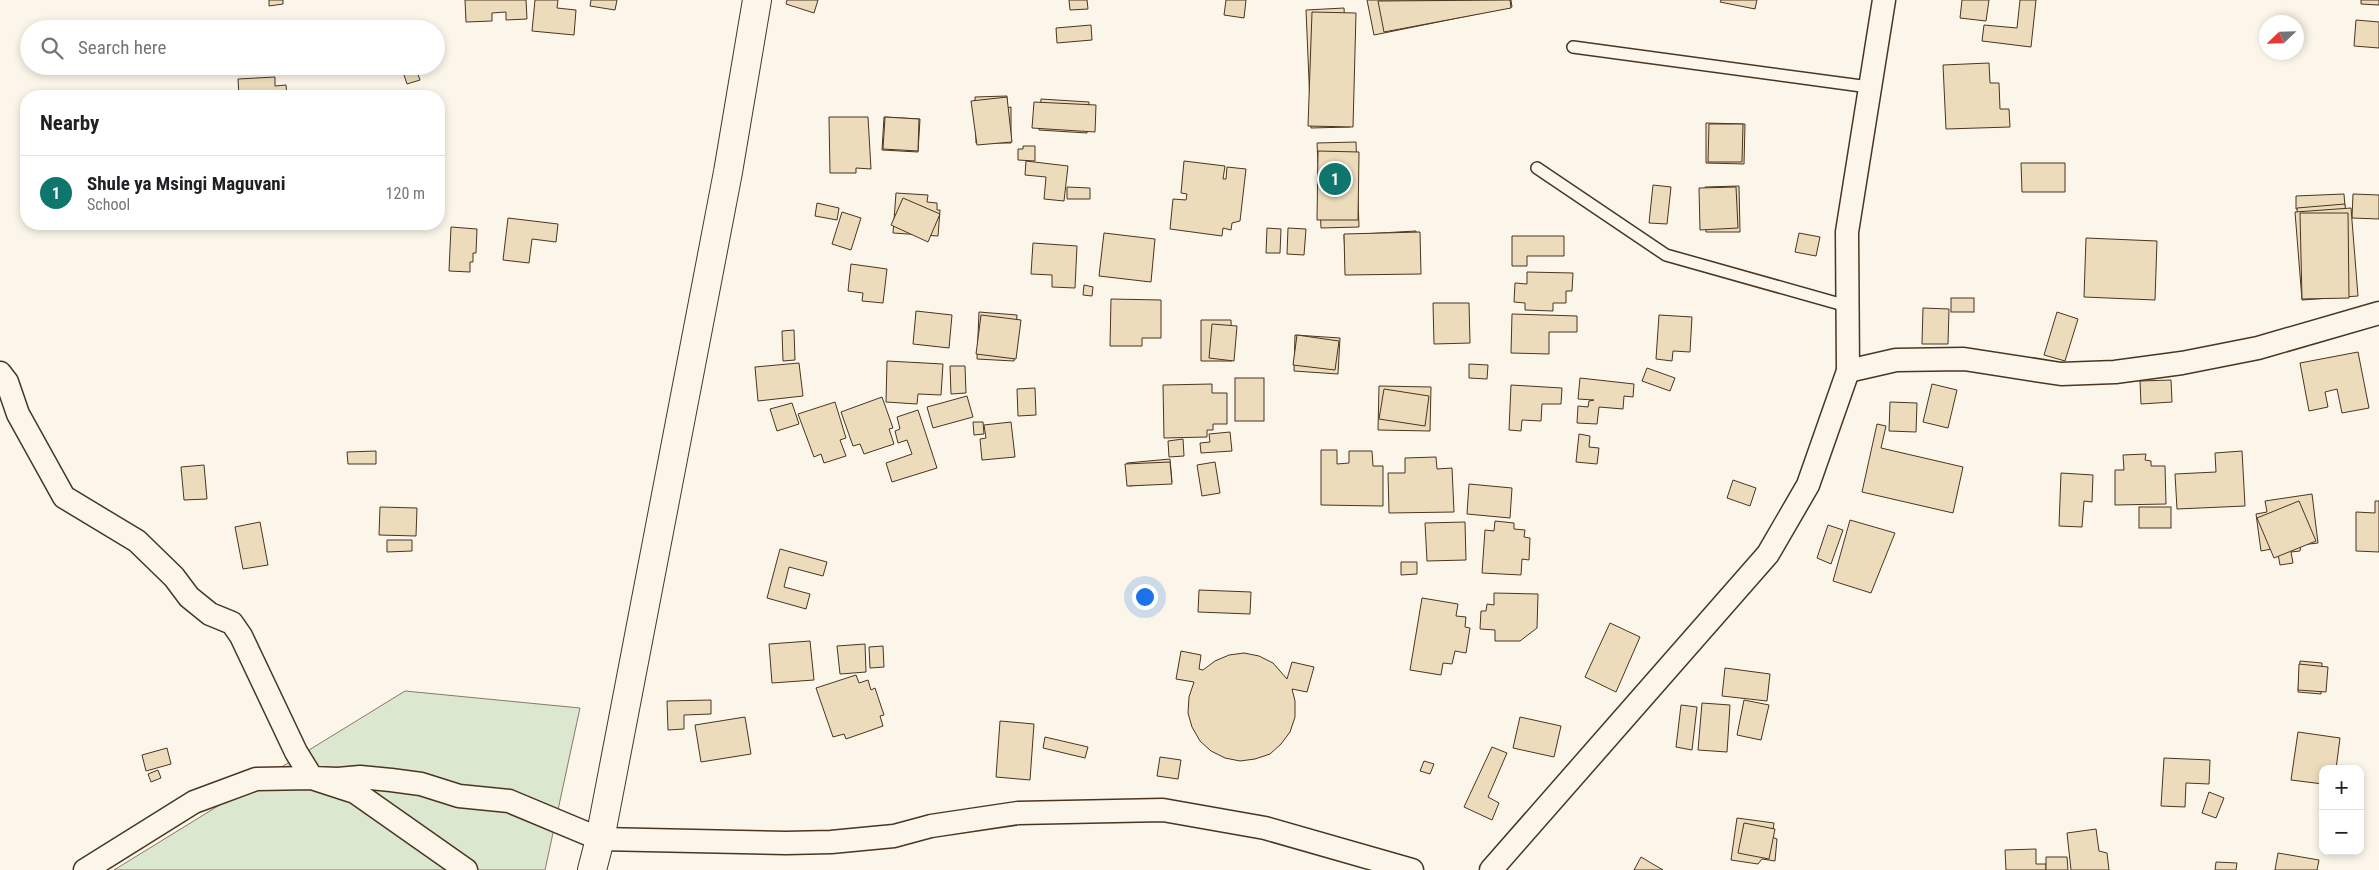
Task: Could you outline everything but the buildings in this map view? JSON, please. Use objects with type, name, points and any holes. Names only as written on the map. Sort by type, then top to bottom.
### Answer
[{"type":"street","points":[[592,870],[600,839],[728,172],[757,0]]},
{"type":"street","points":[[1491,870],[1768,554],[1808,484],[1848,371],[1847,232],[1884,0]]},
{"type":"street","points":[[1848,371],[1896,360],[1964,359],[2061,374],[2115,372],[2182,363],[2258,348],[2379,313]]},
{"type":"street","points":[[0,373],[7,382],[18,414],[64,497],[137,542],[174,577],[189,597],[210,614],[232,623],[296,752],[312,778],[355,792],[466,870]]},
{"type":"street","points":[[85,870],[194,802],[256,779],[338,779],[360,777],[420,784],[459,796],[510,802],[600,839],[758,843],[831,842],[894,836],[932,826],[1018,813],[1163,810],[1265,828],[1412,870]]},
{"type":"lane","points":[[1573,47],[1869,87]]},
{"type":"lane","points":[[1537,168],[1666,255],[1847,306]]},
{"type":"green space","points":[[405,691],[580,708],[545,870],[114,870]]},
{"type":"place","name":"Shule ya Msingi Maguvani","points":[[1335,179]]}]
